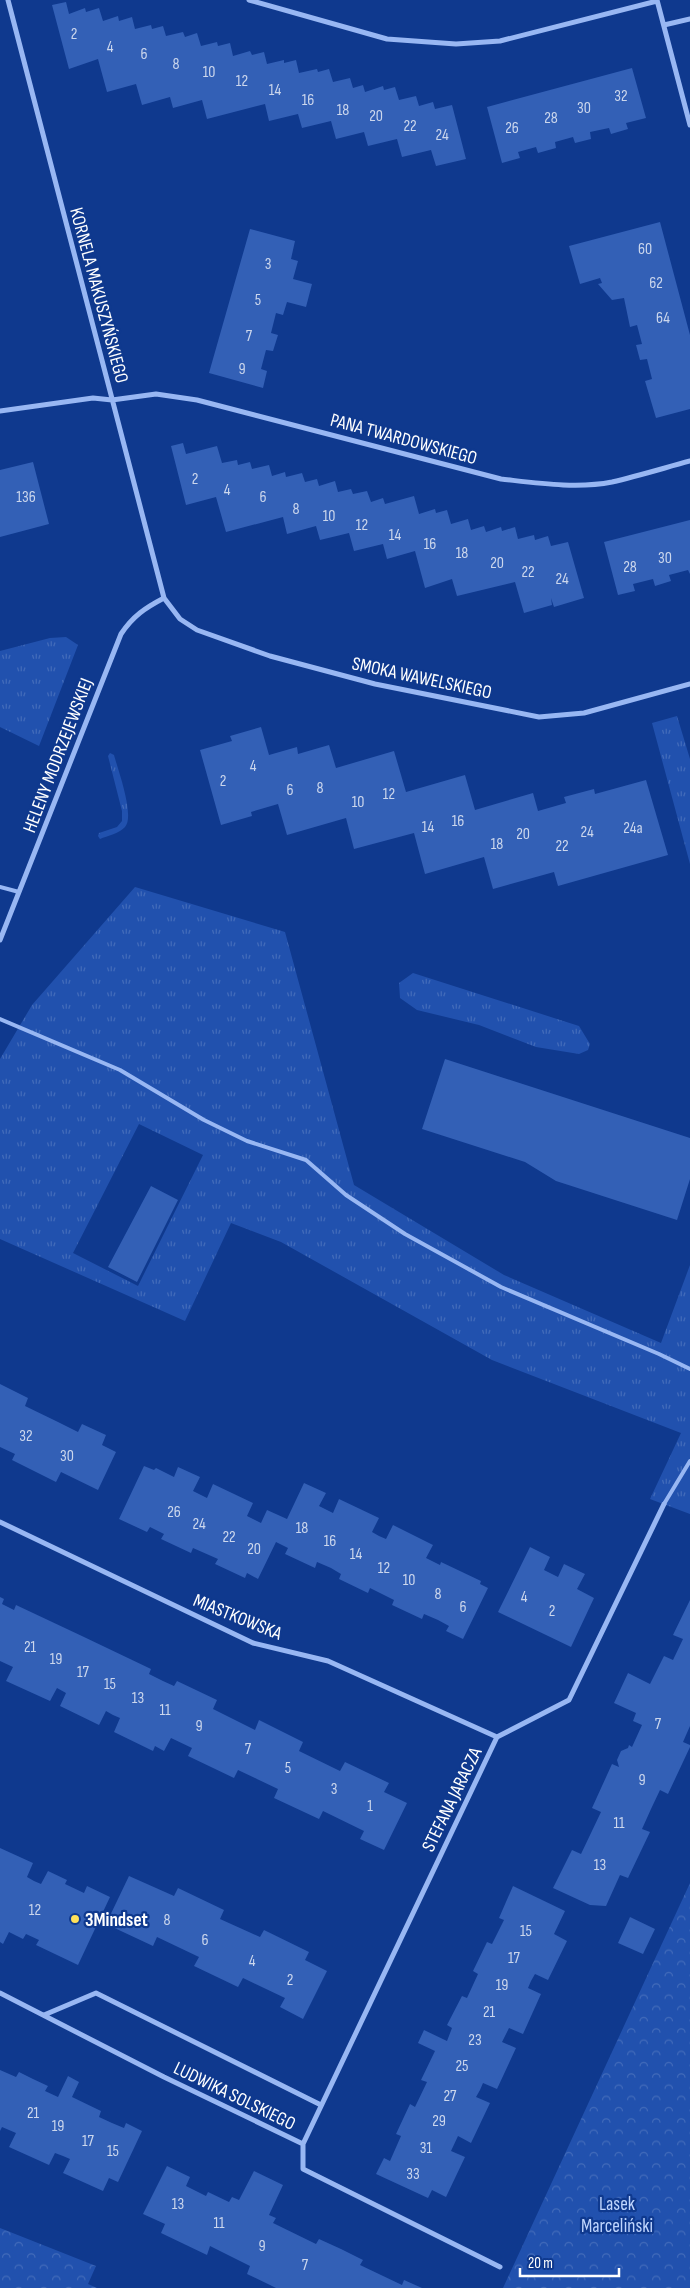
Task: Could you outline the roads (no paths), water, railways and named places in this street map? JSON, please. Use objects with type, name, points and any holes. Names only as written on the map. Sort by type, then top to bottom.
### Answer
[{"type":"street","name":"KORNELA MAKUSZYŃSKIEGO","points":[[8,0],[164,598]]},
{"type":"street","points":[[249,0],[387,39],[456,44],[500,41],[657,0],[690,125]]},
{"type":"street","points":[[664,25],[690,19]]},
{"type":"street","name":"PANA TWARDOWSKIEGO","points":[[0,412],[93,398],[112,400],[156,394],[197,400],[501,479],[570,484],[610,482],[690,461]]},
{"type":"street","name":"SMOKA WAWELSKIEGO","points":[[164,598],[180,619],[197,630],[270,656],[375,684],[539,717],[584,713],[690,684]]},
{"type":"street","name":"HELENY MODRZEJEWSKIEJ","points":[[0,940],[121,634],[141,610],[164,598]]},
{"type":"street","name":"STEFANA JARACZA","points":[[302,2144],[497,1737],[569,1700],[664,1504]]},
{"type":"street","name":"MIASTKOWSKA","points":[[0,1522],[253,1643],[328,1661],[497,1737]]},
{"type":"street","name":"LUDWIKA SOLSKIEGO","points":[[0,1993],[164,2077],[302,2144],[302,2169],[500,2267]]},
{"type":"street","name":"LUDWIKA SOLSKIEGO","points":[[44,2014],[96,1993],[321,2105]]},
{"type":"lane","points":[[0,886],[20,892]]},
{"type":"lane","points":[[0,1019],[120,1070],[204,1120],[247,1141],[306,1160],[346,1195],[405,1234],[502,1287],[690,1369]]},
{"type":"lane","points":[[664,1504],[690,1461]]},
{"type":"place","name":"3Mindset","points":[[75,1919]]},
{"type":"park label","name":"Lasek Marceliński","points":[[617,2214]]}]
